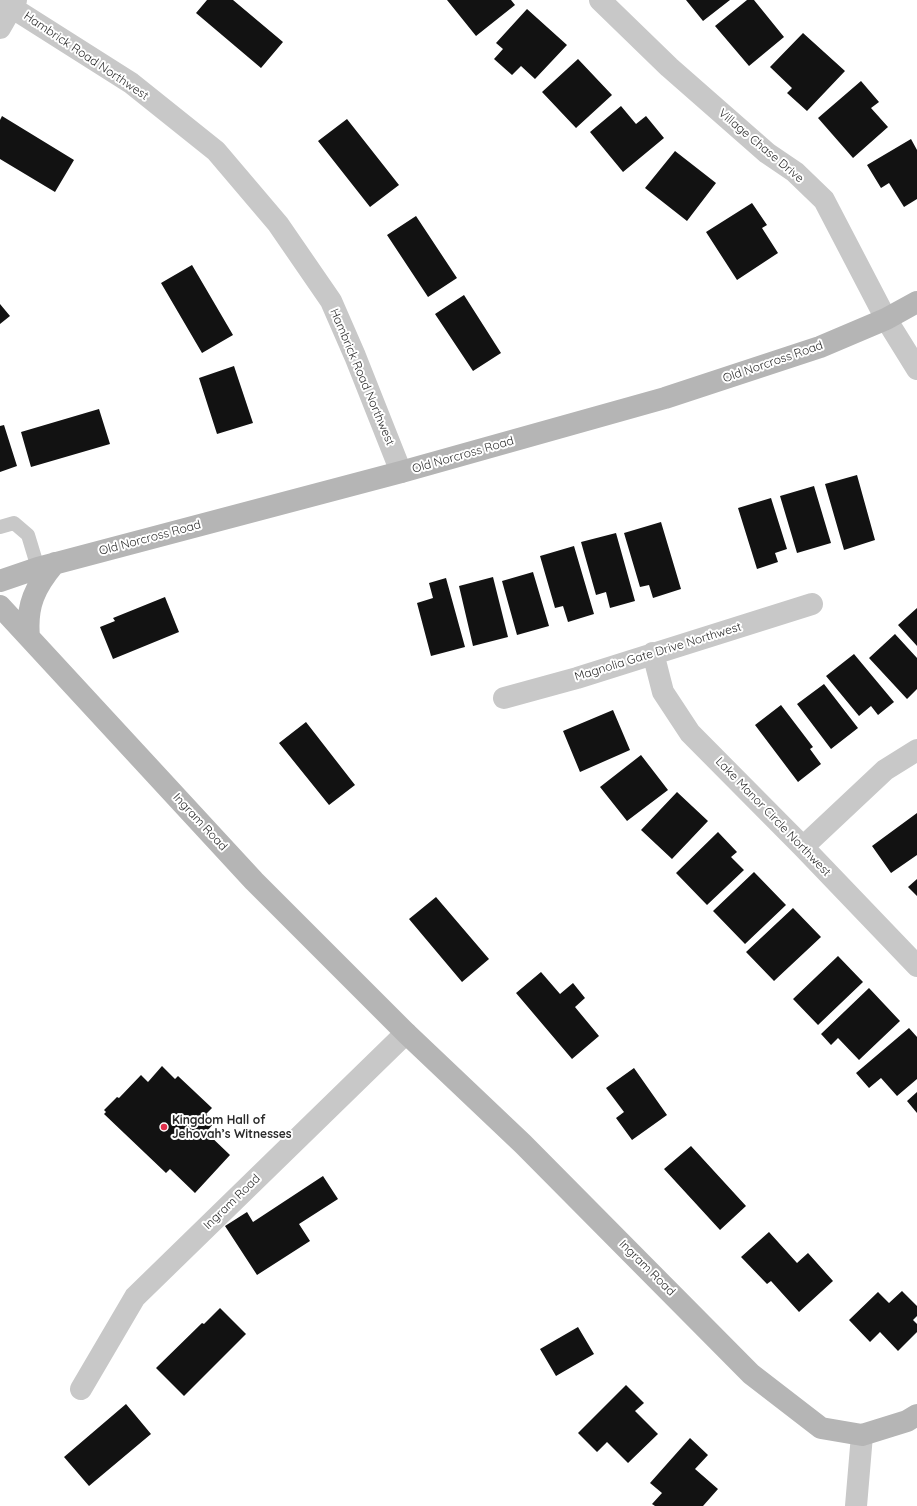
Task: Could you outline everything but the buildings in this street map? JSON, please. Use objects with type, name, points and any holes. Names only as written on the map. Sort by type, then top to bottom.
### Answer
[{"type":"street","name":"Village Chase Drive","points":[[600,0],[669,67],[767,152],[795,172],[824,200],[886,319],[917,369]]},
{"type":"street","points":[[0,28],[10,2]]},
{"type":"street","name":"Hambrick Road Northwest","points":[[10,2],[131,83],[216,151],[278,224],[331,301],[355,356],[401,472]]},
{"type":"street","name":"Old Norcross Road","points":[[0,581],[47,565],[401,472],[666,398],[820,347],[886,319],[917,302]]},
{"type":"street","points":[[29,637],[27,622],[30,603],[46,574],[47,565]]},
{"type":"street","name":"Magnolia Gate Drive Northwest","points":[[504,698],[812,604]]},
{"type":"street","name":"Ingram Road","points":[[0,606],[254,881],[406,1033],[523,1144],[751,1374],[821,1428],[862,1435],[908,1421],[917,1415]]},
{"type":"street","points":[[0,622],[29,637]]},
{"type":"street","name":"Lake Manor Circle Northwest","points":[[652,653],[663,692],[690,733],[803,847],[917,966]]},
{"type":"street","points":[[803,847],[885,770],[917,750]]},
{"type":"street","name":"Ingram Road","points":[[80,1389],[135,1297],[406,1033]]},
{"type":"street","points":[[856,1506],[862,1435]]},
{"type":"lane","points":[[0,527],[14,523],[28,535],[47,565]]},
{"type":"place","name":"Kingdom Hall of Jehovah’s Witnesses","points":[[164,1127]]}]
